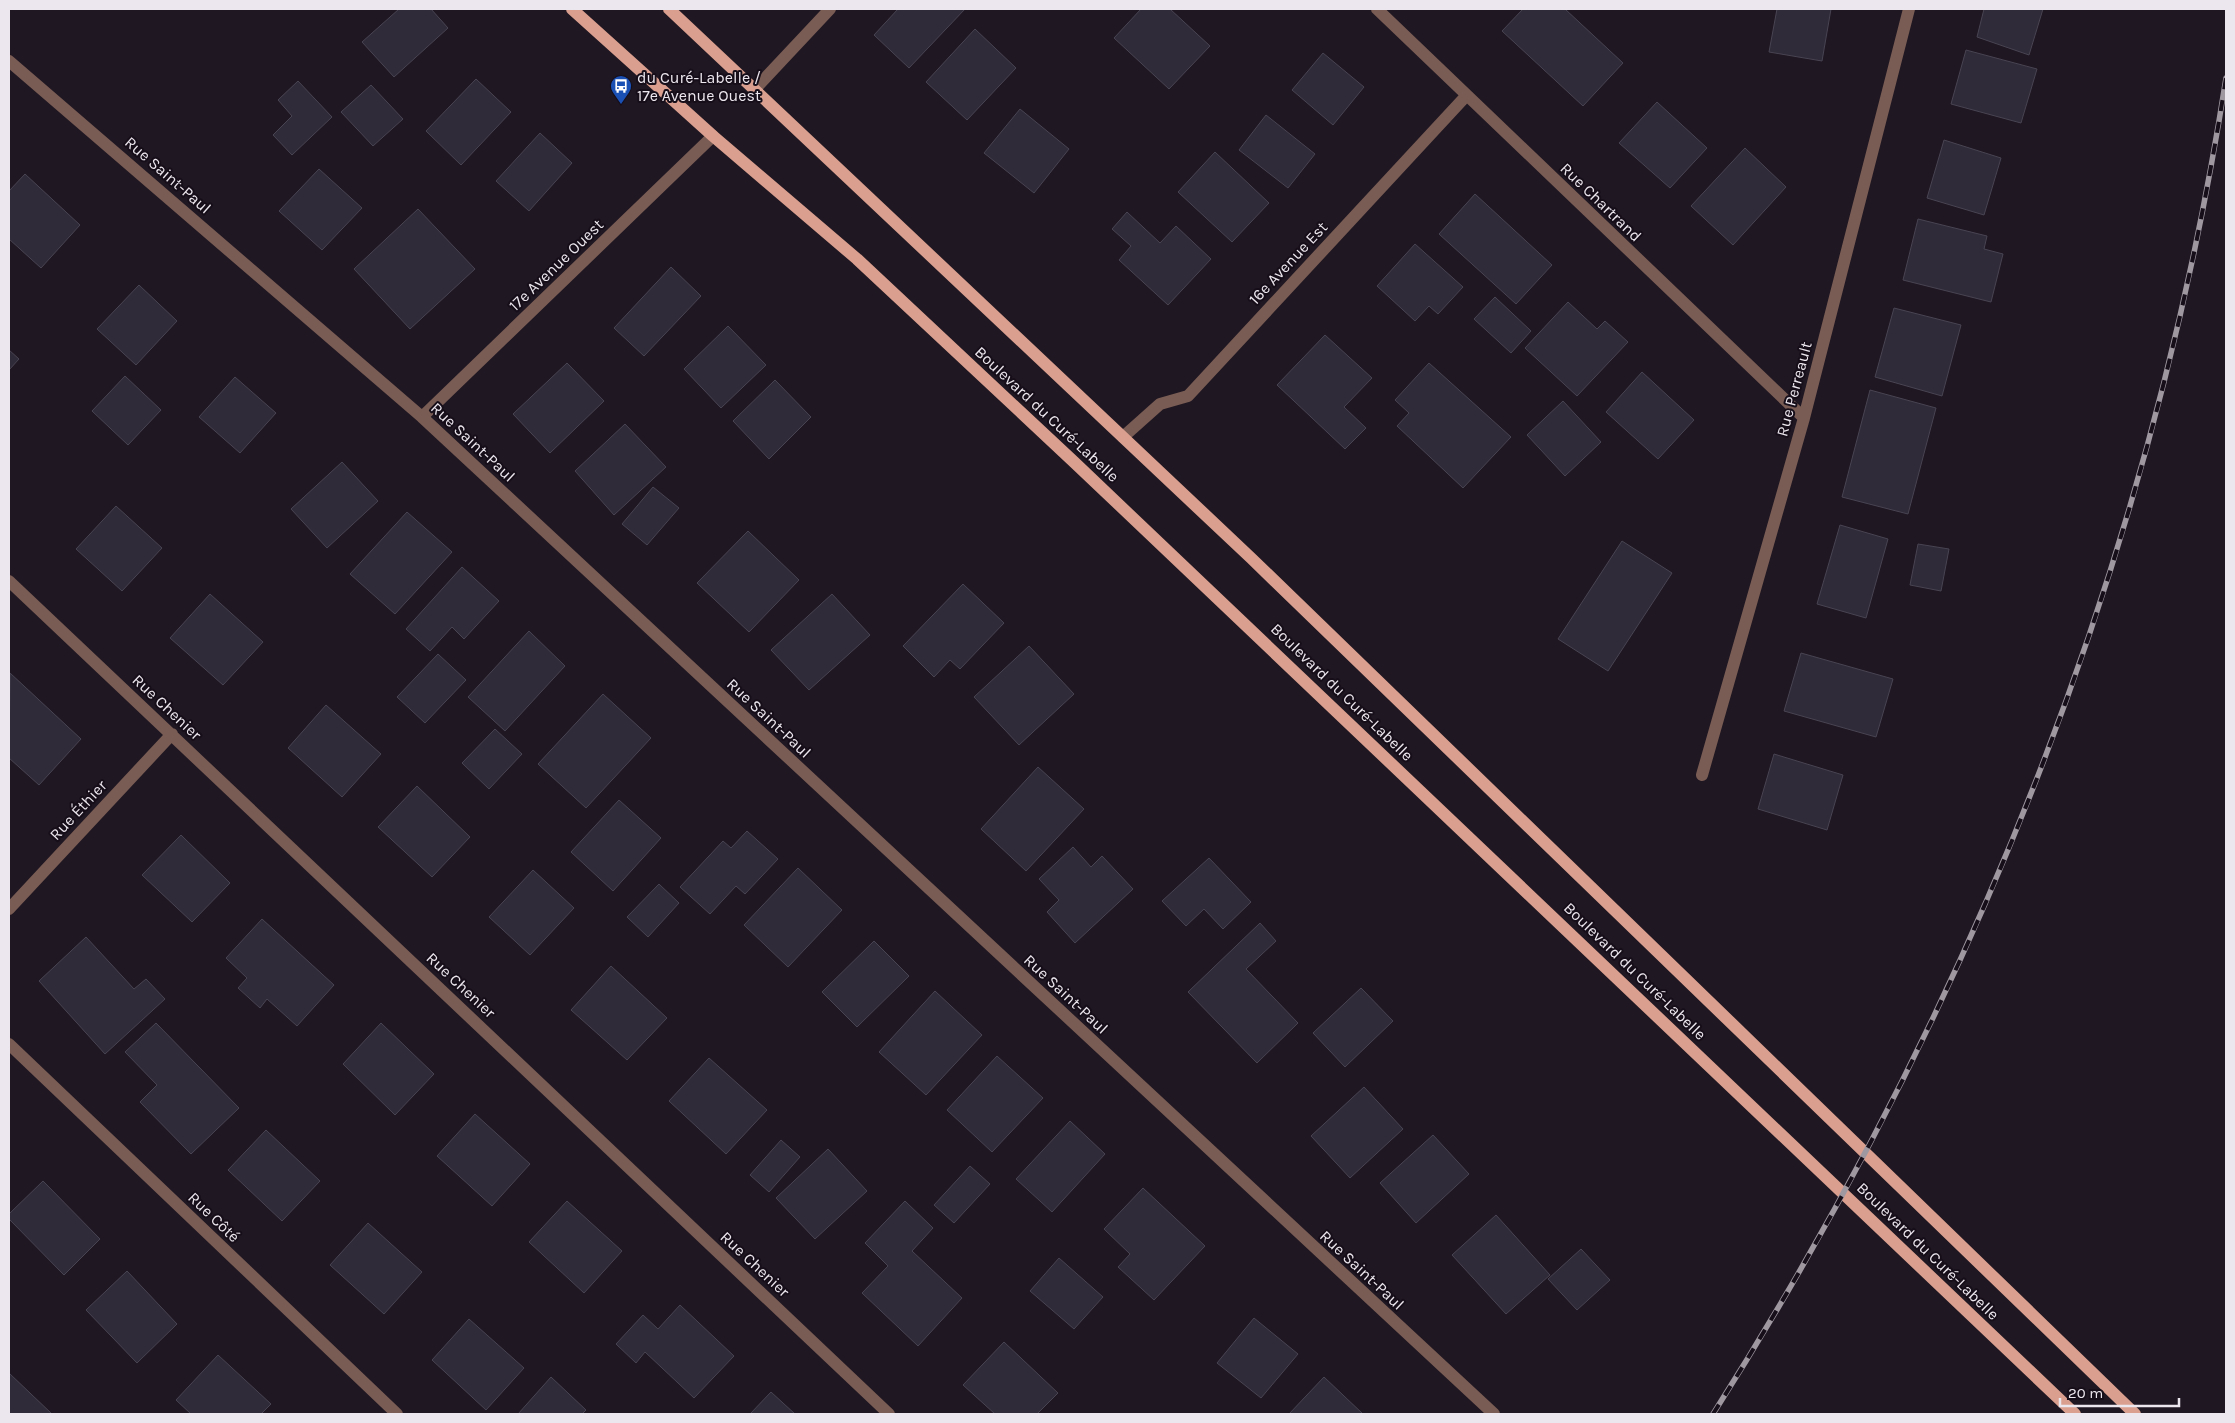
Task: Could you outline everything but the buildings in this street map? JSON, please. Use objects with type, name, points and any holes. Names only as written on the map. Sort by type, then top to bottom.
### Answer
[{"type":"main road","name":"Boulevard du Curé-Labelle","points":[[572,9],[713,136],[857,259],[1208,586],[2075,1414]]},
{"type":"main road","name":"Boulevard du Curé-Labelle","points":[[670,9],[1123,436],[2135,1414]]},
{"type":"street","points":[[755,89],[830,9]]},
{"type":"street","name":"Rue Chartrand","points":[[1377,9],[1804,418]]},
{"type":"street","name":"Rue Perreault","points":[[1702,775],[1804,418],[1909,9]]},
{"type":"street","name":"Rue Saint-Paul","points":[[9,61],[422,417],[1494,1414]]},
{"type":"street","name":"16e Avenue Est","points":[[1123,436],[1160,404],[1188,396],[1466,96]]},
{"type":"street","name":"17e Avenue Ouest","points":[[422,417],[713,136]]},
{"type":"street","name":"Rue Chenier","points":[[9,581],[889,1414]]},
{"type":"street","name":"Rue Éthier","points":[[9,909],[172,734]]},
{"type":"street","name":"Rue Côté","points":[[9,1044],[397,1414]]},
{"type":"railway","points":[[1713,1414],[1807,1258],[1893,1100],[1970,938],[2039,773],[2100,604],[2151,432],[2193,257],[2226,78]]},
{"type":"place","name":"du Curé-Labelle / 17e Avenue Ouest","points":[[621,105]]}]
